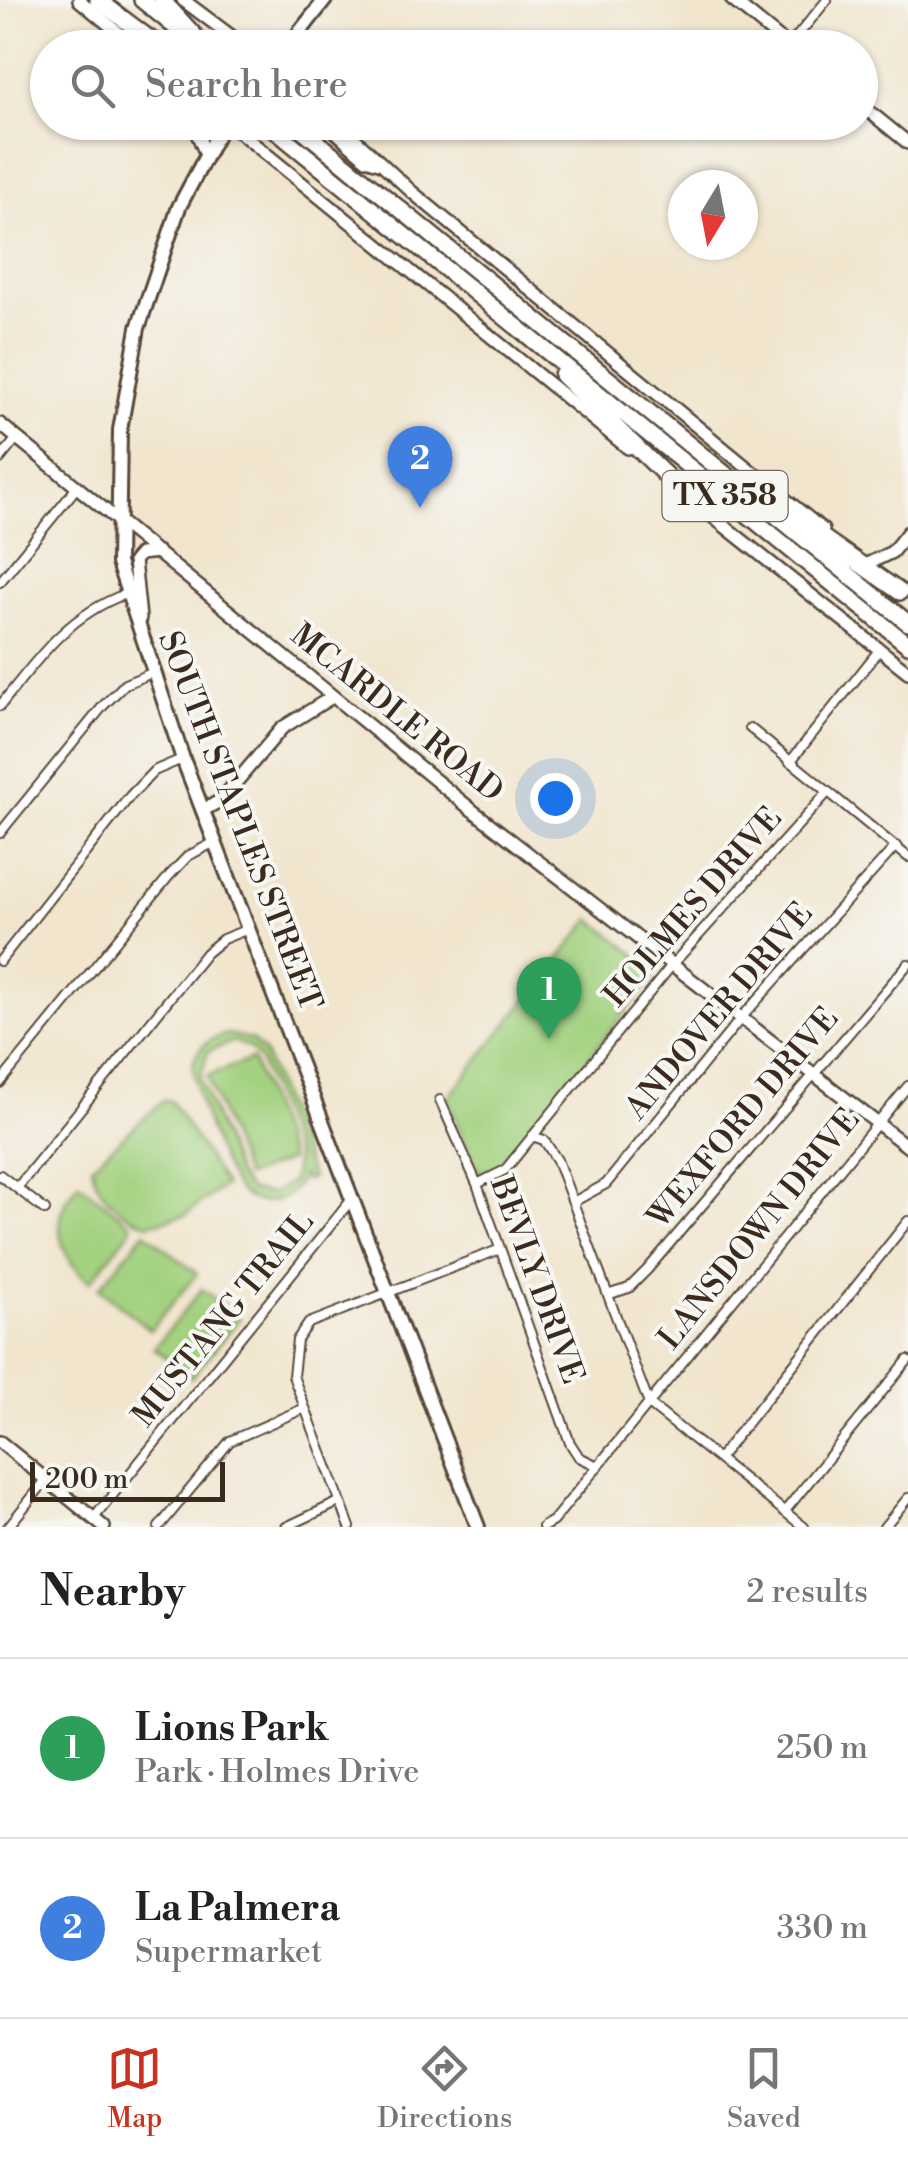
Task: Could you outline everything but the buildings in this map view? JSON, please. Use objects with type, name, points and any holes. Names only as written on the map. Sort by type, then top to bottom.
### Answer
[{"type":"highway","points":[[98,0],[138,30]]},
{"type":"highway","points":[[116,0],[152,30]]},
{"type":"highway","points":[[142,0],[180,30]]},
{"type":"highway","points":[[162,0],[191,30]]},
{"type":"highway","name":"TX 358","points":[[286,140],[908,645]]},
{"type":"highway","name":"TX 358","points":[[315,140],[908,623]]},
{"type":"highway","points":[[542,348],[555,367],[688,497]]},
{"type":"highway","points":[[691,448],[725,466],[904,595]]},
{"type":"main road","points":[[79,0],[115,30]]},
{"type":"main road","points":[[183,0],[223,30]]},
{"type":"main road","points":[[301,30],[325,0]]},
{"type":"main road","points":[[732,0],[769,30]]},
{"type":"main road","points":[[878,119],[908,143]]},
{"type":"main road","points":[[200,140],[206,154]]},
{"type":"main road","name":"SOUTH STAPLES STREET","points":[[215,140],[167,238],[138,328],[120,430],[116,547],[125,594],[183,759],[478,1527]]},
{"type":"main road","points":[[247,140],[908,672]]},
{"type":"main road","points":[[250,140],[290,178]]},
{"type":"main road","points":[[344,140],[366,159],[383,164]]},
{"type":"main road","points":[[357,140],[904,595]]},
{"type":"main road","name":"MCARDLE ROAD","points":[[0,424],[332,697],[908,1147]]},
{"type":"main road","points":[[866,566],[892,552],[908,532]]},
{"type":"main road","points":[[143,643],[134,560],[140,554],[158,552]]},
{"type":"main road","points":[[886,580],[892,552]]},
{"type":"main road","points":[[204,810],[221,800],[282,728],[332,697]]},
{"type":"main road","points":[[0,1442],[99,1523]]},
{"type":"street","points":[[803,30],[827,0]]},
{"type":"street","points":[[0,459],[17,438]]},
{"type":"street","points":[[0,582],[78,486]]},
{"type":"street","points":[[0,706],[58,634],[98,604],[125,594]]},
{"type":"street","name":"HOLMES DRIVE","points":[[790,762],[880,648]]},
{"type":"street","points":[[0,833],[102,706],[125,684],[154,672]]},
{"type":"street","points":[[750,728],[908,857]]},
{"type":"street","points":[[0,961],[130,796],[154,771],[183,759]]},
{"type":"street","name":"HOLMES DRIVE","points":[[476,1184],[505,1170],[672,965],[828,793]]},
{"type":"street","points":[[0,1083],[169,876],[188,856],[217,842]]},
{"type":"street","name":"ANDOVER DRIVE","points":[[575,1201],[606,1184],[742,1016],[896,846]]},
{"type":"street","points":[[17,1188],[206,952],[223,939],[251,928]]},
{"type":"street","name":"WEXFORD DRIVE","points":[[610,1294],[629,1288],[647,1270],[812,1072],[907,967]]},
{"type":"street","name":"LANSDOWN DRIVE","points":[[543,1527],[557,1524],[598,1466],[908,1086]]},
{"type":"street","name":"BEVLY DRIVE","points":[[440,1100],[476,1184],[570,1444],[580,1457],[598,1466]]},
{"type":"street","points":[[532,1136],[544,1140],[557,1160],[650,1404],[804,1527]]},
{"type":"street","points":[[0,1174],[45,1210]]},
{"type":"street","name":"MUSTANG TRAIL","points":[[99,1523],[353,1198]]},
{"type":"street","points":[[720,1458],[908,1222]]},
{"type":"street","points":[[350,1527],[293,1376],[293,1357],[309,1323],[498,1250]]},
{"type":"street","points":[[786,1511],[908,1360]]},
{"type":"street","points":[[159,1527],[230,1441],[304,1408]]},
{"type":"street","points":[[8,1527],[46,1480]]},
{"type":"street","points":[[884,1527],[908,1498]]},
{"type":"street","points":[[286,1527],[339,1502]]},
{"type":"green space","points":[[591,919],[653,968],[653,978],[499,1168],[479,1173],[447,1099]]},
{"type":"green space","points":[[229,1034],[252,1040],[264,1053],[312,1178],[305,1180],[302,1175],[292,1191],[275,1201],[256,1200],[239,1191],[225,1167],[196,1087],[196,1055],[212,1039]],"holes":[[[234,1041],[251,1049],[260,1061],[296,1158],[292,1181],[272,1194],[249,1190],[237,1175],[200,1078],[208,1051]]]},
{"type":"green space","points":[[252,1059],[290,1160],[245,1177],[207,1076]]},
{"type":"green space","points":[[164,1100],[171,1101],[225,1185],[185,1215],[148,1224],[111,1202],[98,1185],[92,1165]]},
{"type":"green space","points":[[79,1183],[131,1224],[131,1230],[90,1282],[70,1260],[60,1235],[63,1209]]},
{"type":"green space","points":[[145,1232],[197,1274],[150,1330],[99,1288]]},
{"type":"green space","points":[[202,1289],[239,1319],[191,1378],[154,1348]]},
{"type":"place","name":"La Palmera","points":[[420,508]]},
{"type":"place","name":"Lions Park","points":[[549,1039]]}]
